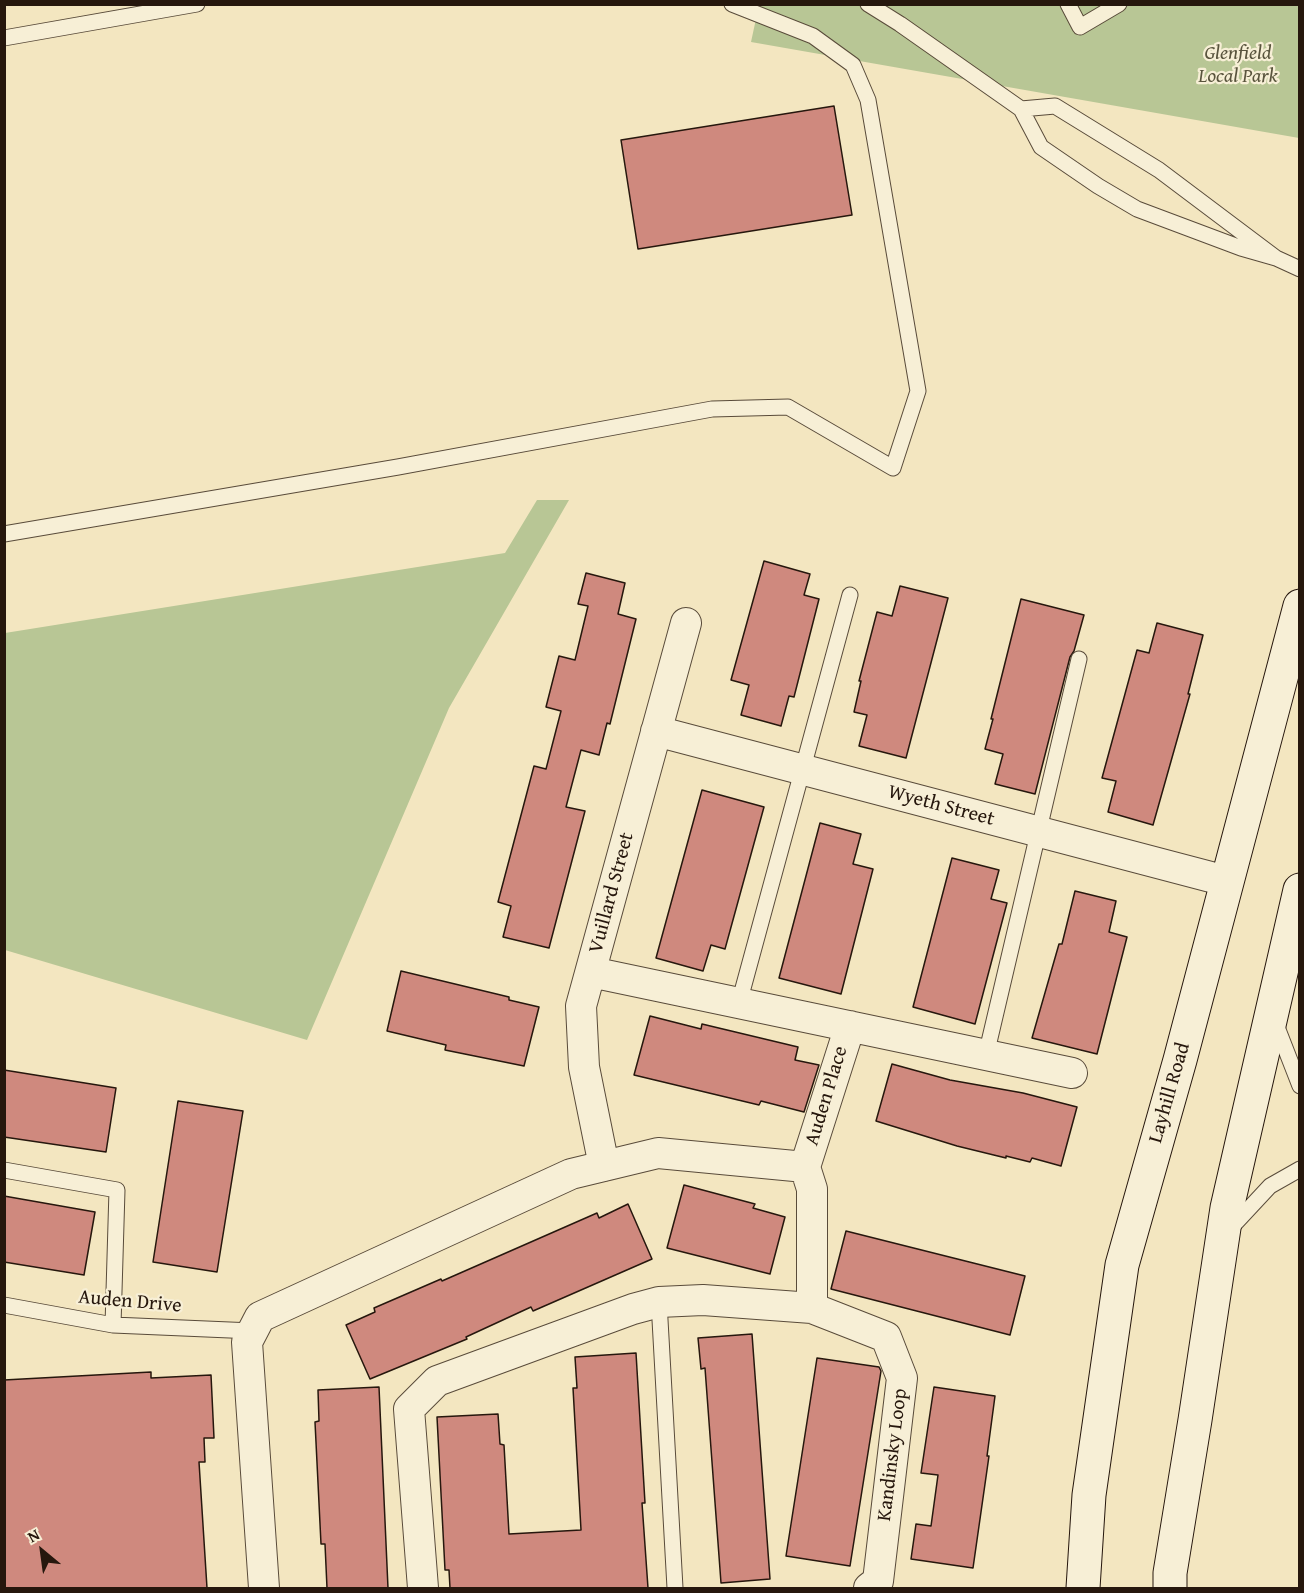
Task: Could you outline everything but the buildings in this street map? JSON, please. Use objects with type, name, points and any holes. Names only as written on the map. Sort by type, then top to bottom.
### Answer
[{"type":"main road","name":"Layhill Road","points":[[1083,1588],[1089,1495],[1122,1264],[1180,1060],[1299,606]]},
{"type":"main road","points":[[1170,1588],[1170,1573],[1196,1420],[1227,1208],[1299,890]]},
{"type":"street","name":"Vuillard Street","points":[[604,1166],[584,1067],[581,1006],[686,622]]},
{"type":"street","name":"Wyeth Street","points":[[656,731],[1227,881]]},
{"type":"street","points":[[591,972],[1072,1072]]},
{"type":"street","name":"Auden Place","points":[[806,1167],[850,1026]]},
{"type":"street","points":[[264,1588],[248,1342],[260,1317],[571,1174],[658,1153],[806,1167],[812,1189],[812,1308]]},
{"type":"street","name":"Kandinsky Loop","points":[[423,1588],[409,1409],[437,1381],[633,1309],[659,1302],[703,1300],[812,1308],[886,1336],[902,1378],[878,1581],[869,1588]]},
{"type":"lane","points":[[4,38],[197,4]]},
{"type":"lane","points":[[4,534],[398,467],[712,409],[788,406],[893,468],[918,391],[868,100],[853,66],[813,36],[732,4]]},
{"type":"lane","points":[[868,4],[1021,109],[1041,147],[1109,192],[1137,209],[1241,248],[1276,258]]},
{"type":"lane","points":[[1068,4],[1080,27],[1119,4]]},
{"type":"lane","points":[[1021,109],[1055,106],[1160,170],[1276,258],[1299,270]]},
{"type":"lane","points":[[739,1003],[850,594]]},
{"type":"lane","points":[[986,1054],[1079,659]]},
{"type":"lane","points":[[1271,1013],[1299,1086]]},
{"type":"lane","points":[[1223,1237],[1270,1186],[1299,1169]]},
{"type":"lane","points":[[4,1170],[117,1190],[113,1325]]},
{"type":"lane","points":[[659,1302],[675,1588]]},
{"type":"lane","name":"Auden Drive","points":[[4,1305],[113,1325],[253,1331]]},
{"type":"green space","name":"Glenfield Local Park","points":[[759,5],[1299,5],[1299,138],[751,42]]},
{"type":"green space","points":[[537,500],[569,500],[449,708],[307,1040],[5,950],[5,633],[505,553]]}]
